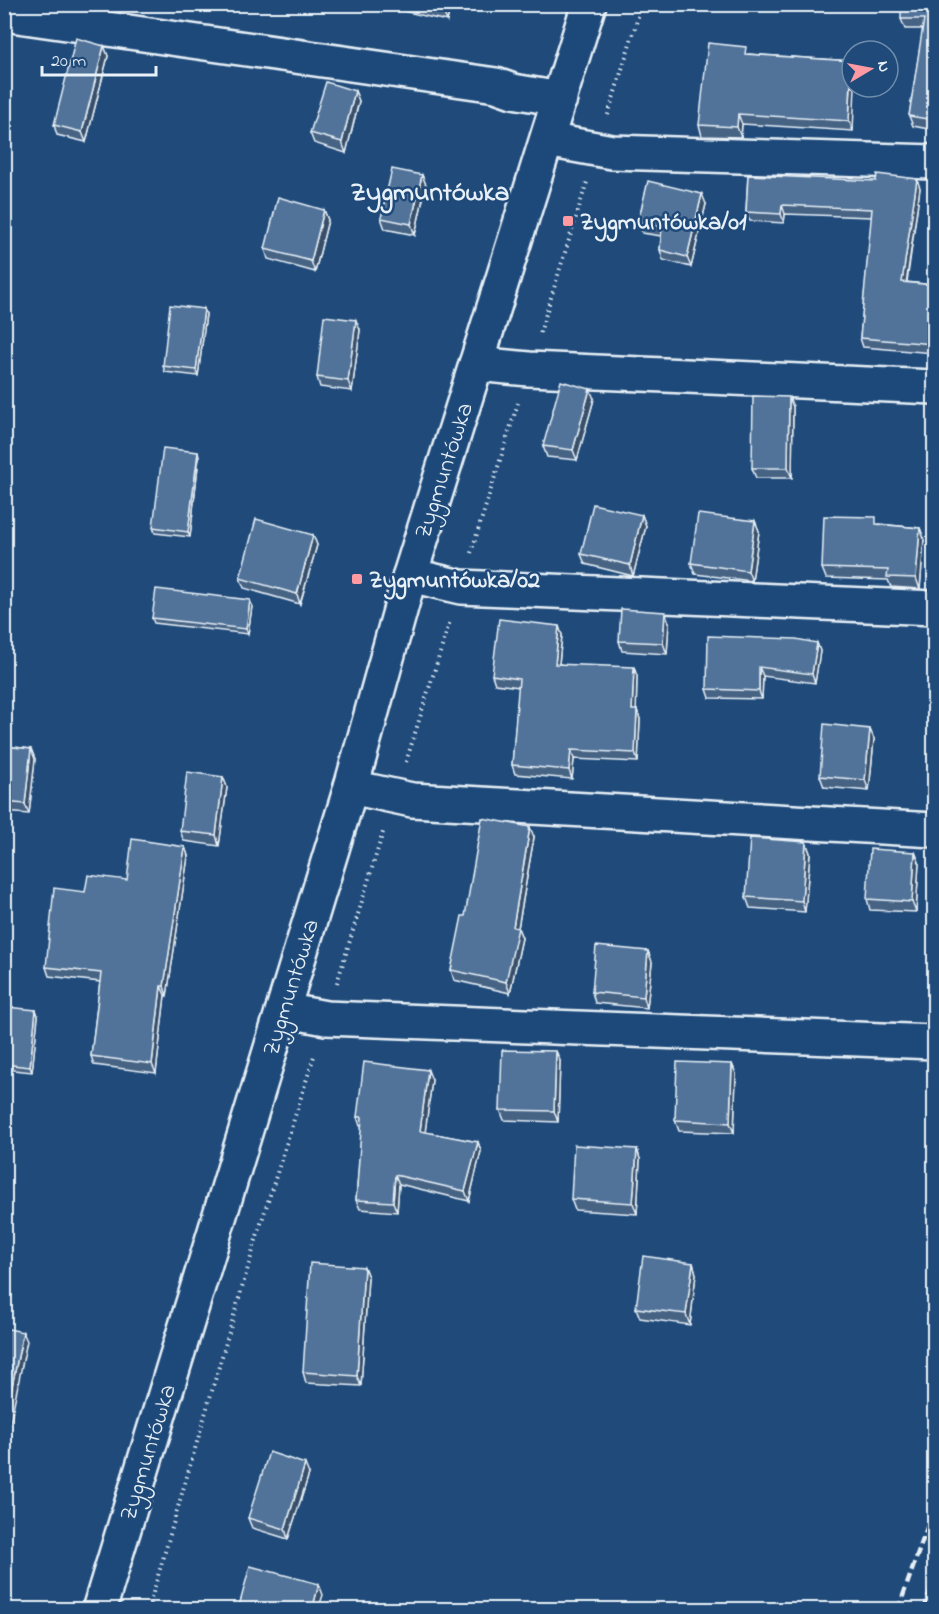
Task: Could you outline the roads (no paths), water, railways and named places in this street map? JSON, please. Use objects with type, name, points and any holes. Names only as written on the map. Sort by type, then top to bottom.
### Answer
[{"type":"street","name":"Zygmuntówka","points":[[99,1610],[351,787],[410,575],[589,4]]},
{"type":"street","points":[[4,14],[496,85],[513,91],[560,99]]},
{"type":"street","points":[[547,140],[612,152],[934,162]]},
{"type":"street","points":[[476,364],[529,369],[934,387]]},
{"type":"street","points":[[410,575],[461,587],[934,608]]},
{"type":"street","points":[[351,787],[412,800],[934,830]]},
{"type":"street","points":[[283,1010],[326,1018],[934,1042]]},
{"type":"railway","points":[[898,1610],[934,1508]]},
{"type":"railway","points":[[924,1610],[934,1579]]},
{"type":"place","name":"Zygmuntówka/01","points":[[568,221]]},
{"type":"place","name":"Zygmuntówka/02","points":[[357,579]]},
{"type":"district","name":"Zygmuntówka","points":[[430,191]]}]
